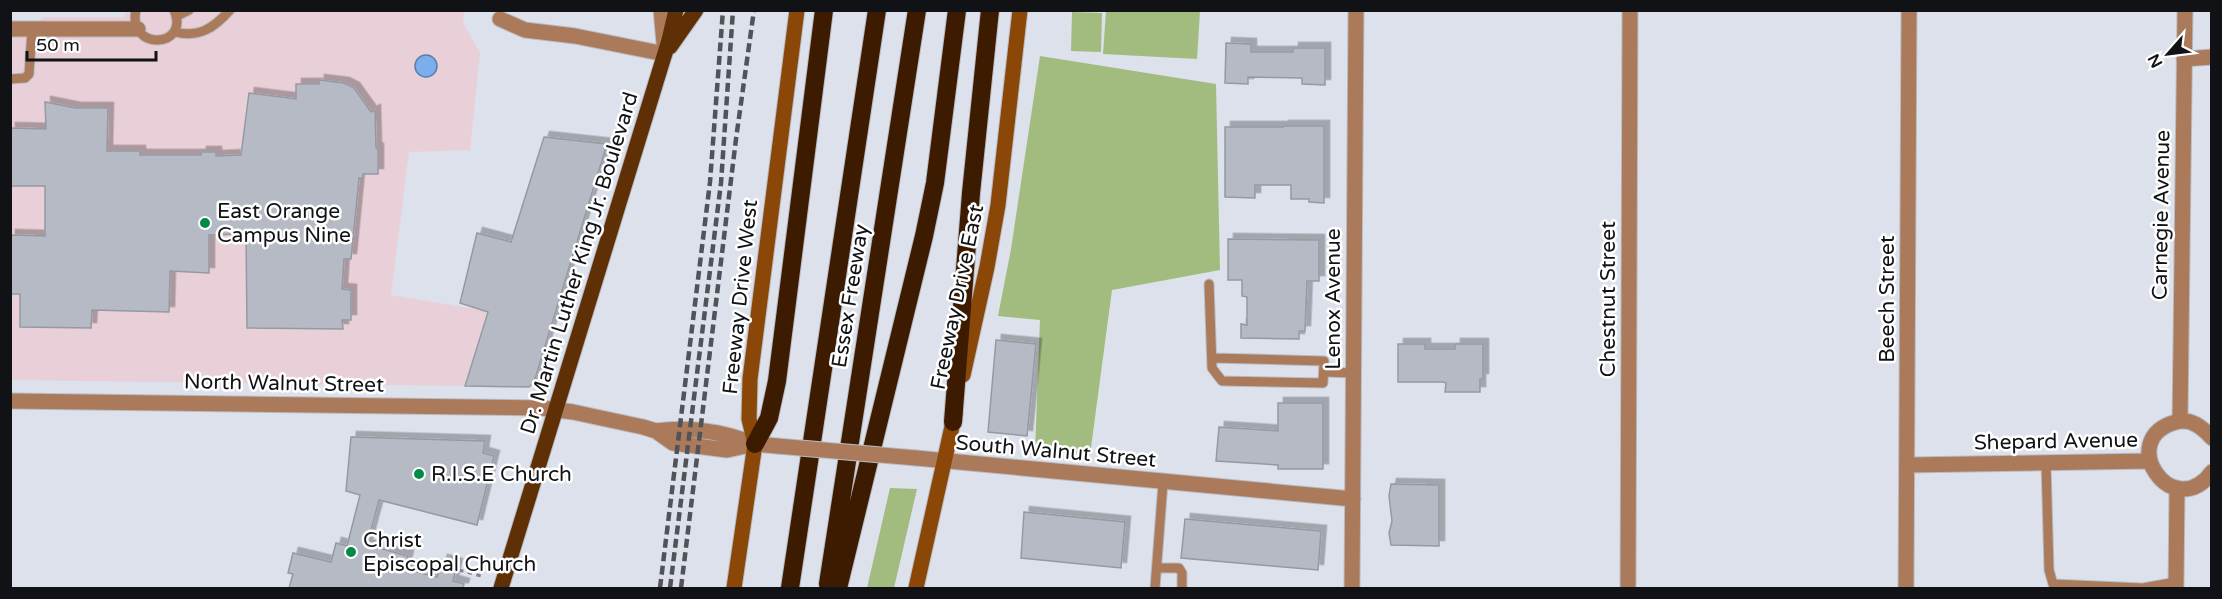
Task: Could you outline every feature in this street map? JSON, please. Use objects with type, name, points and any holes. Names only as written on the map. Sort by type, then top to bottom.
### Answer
[{"type":"highway","points":[[755,444],[769,418],[777,381],[824,10]]},
{"type":"highway","name":"Essex Freeway","points":[[790,588],[877,10]]},
{"type":"highway","name":"Essex Freeway","points":[[827,588],[917,10]]},
{"type":"highway","points":[[838,588],[924,236],[938,165],[957,10]]},
{"type":"highway","points":[[952,422],[972,183],[990,10]]},
{"type":"main road","name":"Dr. Martin Luther King Jr. Boulevard","points":[[501,588],[665,54],[676,10]]},
{"type":"main road","name":"Dr. Martin Luther King Jr. Boulevard","points":[[665,54],[696,10]]},
{"type":"main road","name":"Freeway Drive West","points":[[734,588],[755,444],[749,419],[750,379],[797,10]]},
{"type":"main road","name":"Freeway Drive East","points":[[916,588],[993,236],[1006,143],[1020,10]]},
{"type":"street","points":[[501,19],[525,30],[575,36],[665,54],[661,10]]},
{"type":"street","name":"Lenox Avenue","points":[[1352,588],[1356,10]]},
{"type":"street","name":"Chestnut Street","points":[[1628,588],[1630,10]]},
{"type":"street","name":"Beech Street","points":[[1906,588],[1910,10]]},
{"type":"street","name":"Carnegie Avenue","points":[[2180,421],[2185,10]]},
{"type":"street","points":[[10,29],[138,29]]},
{"type":"street","points":[[2184,59],[2211,57]]},
{"type":"street","name":"North Walnut Street","points":[[10,401],[556,409]]},
{"type":"street","name":"South Walnut Street","points":[[556,409],[656,431],[673,443],[727,450],[755,444],[1353,499]]},
{"type":"street","points":[[2180,421],[2194,423],[2204,428],[2211,438]]},
{"type":"street","name":"Shepard Avenue","points":[[1906,465],[2149,461],[2149,450],[2158,431],[2180,421]]},
{"type":"street","points":[[2149,461],[2154,474],[2164,484],[2176,489],[2198,485],[2211,472]]},
{"type":"street","points":[[2176,489],[2176,585]]},
{"type":"lane","points":[[136,10],[135,21],[143,36],[160,41],[175,33],[178,23],[176,13],[189,10]]},
{"type":"lane","points":[[175,33],[189,35],[202,32],[216,24],[230,10]]},
{"type":"lane","points":[[10,79],[25,78],[29,74],[32,29]]},
{"type":"lane","points":[[1209,284],[1212,368],[1222,381],[1323,383],[1324,361],[1212,358]]},
{"type":"lane","points":[[1324,372],[1353,374]]},
{"type":"lane","points":[[2046,463],[2049,570],[2053,584],[2143,588],[2176,585]]},
{"type":"lane","points":[[1155,588],[1163,483]]},
{"type":"lane","points":[[1157,568],[1179,568],[1182,573],[1182,588]]},
{"type":"path","points":[[459,570],[481,576]]},
{"type":"shaded area","name":"East Orange Campus Nine","points":[[126,10],[464,11],[463,23],[480,53],[470,150],[409,152],[391,295],[487,311],[464,386],[11,380],[11,20],[40,21],[43,17],[124,17]]},
{"type":"green space","points":[[1106,11],[1200,11],[1197,59],[1103,54]]},
{"type":"green space","points":[[1072,12],[1102,13],[1101,52],[1071,51]]},
{"type":"green space","points":[[1040,56],[1216,84],[1220,270],[1112,290],[1090,455],[1035,451],[1040,320],[998,316],[1011,249]]},
{"type":"green space","points":[[890,488],[917,489],[894,588],[867,588]]},
{"type":"water","points":[[426,55],[434,58],[437,66],[434,74],[426,77],[418,74],[415,66],[418,58]]},
{"type":"building","points":[[1226,43],[1251,44],[1251,52],[1293,52],[1293,48],[1325,48],[1325,85],[1302,84],[1302,78],[1248,77],[1248,84],[1225,83]]},
{"type":"building","points":[[319,80],[344,83],[354,88],[371,112],[375,110],[378,174],[363,174],[363,178],[359,178],[351,259],[344,259],[342,289],[351,290],[351,320],[342,320],[343,329],[247,328],[246,234],[209,235],[209,273],[170,271],[169,312],[92,310],[91,328],[20,327],[20,294],[10,294],[10,235],[45,236],[45,186],[10,186],[10,128],[46,129],[45,102],[76,108],[108,108],[107,151],[140,151],[140,155],[201,155],[201,152],[216,152],[216,156],[241,155],[249,93],[296,99],[296,84],[319,84]]},
{"type":"building","points":[[1324,126],[1324,203],[1309,202],[1309,199],[1291,199],[1291,185],[1255,185],[1255,198],[1225,197],[1225,127]]},
{"type":"building","points":[[544,137],[607,144],[534,382],[529,387],[465,386],[488,312],[460,303],[477,233],[511,242]]},
{"type":"building","points":[[1228,239],[1319,240],[1319,281],[1307,281],[1305,331],[1299,331],[1299,339],[1241,338],[1241,324],[1247,325],[1247,297],[1242,296],[1242,280],[1228,280]]},
{"type":"building","points":[[996,340],[1036,344],[1027,436],[988,432]]},
{"type":"building","points":[[1398,344],[1425,344],[1425,349],[1455,349],[1455,344],[1483,344],[1483,379],[1480,379],[1480,392],[1445,392],[1446,383],[1443,382],[1398,382]]},
{"type":"building","points":[[1278,403],[1323,403],[1323,469],[1278,469],[1278,465],[1216,461],[1219,427],[1278,431]]},
{"type":"building","name":"R.I.S.E Church","points":[[351,437],[485,441],[483,453],[494,456],[477,525],[379,500],[367,545],[408,556],[405,569],[437,577],[442,560],[457,564],[453,581],[464,584],[463,588],[289,588],[293,574],[288,573],[293,553],[331,562],[336,543],[347,546],[360,495],[346,491]]},
{"type":"building","points":[[1391,484],[1439,485],[1439,546],[1391,545],[1389,533],[1392,521],[1389,496]]},
{"type":"building","points":[[1024,512],[1125,522],[1121,568],[1021,558]]},
{"type":"building","points":[[1185,519],[1321,531],[1318,570],[1181,558]]},
{"type":"railway","points":[[660,588],[710,182],[723,10]]},
{"type":"railway","points":[[670,588],[721,183],[733,10]]},
{"type":"railway","points":[[681,588],[754,10]]},
{"type":"place","name":"East Orange Campus Nine","points":[[205,223]]},
{"type":"place","name":"R.I.S.E Church","points":[[419,474]]},
{"type":"place","name":"Christ Episcopal Church","points":[[351,552]]}]
